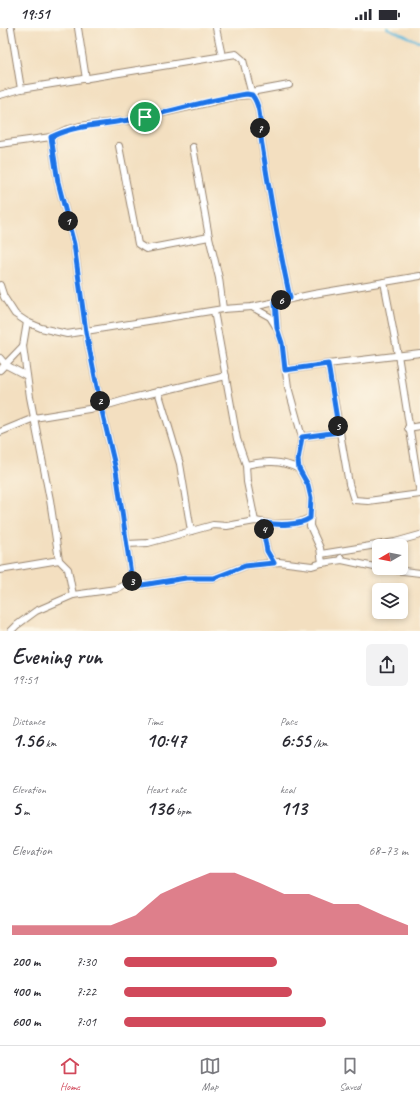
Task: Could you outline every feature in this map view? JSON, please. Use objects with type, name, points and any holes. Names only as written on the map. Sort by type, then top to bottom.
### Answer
[{"type":"street","points":[[11,28],[21,90]]},
{"type":"street","points":[[78,28],[86,79]]},
{"type":"street","points":[[216,28],[222,56]]},
{"type":"street","points":[[0,95],[21,90],[222,56],[236,54],[240,56],[243,60],[260,115],[261,142],[280,253],[290,298]]},
{"type":"street","points":[[0,144],[51,137],[65,130],[80,126],[132,120],[289,85]]},
{"type":"street","points":[[51,137],[58,182],[74,244],[86,332],[101,407],[116,470],[132,581]]},
{"type":"street","points":[[119,146],[138,244],[146,249],[209,237]]},
{"type":"street","points":[[193,147],[209,237],[220,278],[222,309]]},
{"type":"street","points":[[0,285],[4,297],[15,314],[27,322],[41,328],[67,334],[222,309],[252,307],[290,298],[420,276]]},
{"type":"street","points":[[328,364],[339,432],[349,484],[354,500],[368,501],[420,494],[408,428],[398,355],[384,282]]},
{"type":"street","points":[[275,301],[277,328]]},
{"type":"street","points":[[252,307],[270,317],[277,328],[282,343],[288,388],[302,437],[298,460],[299,469],[308,485],[311,498],[311,531],[320,548],[322,563]]},
{"type":"street","points":[[214,311],[237,439],[246,464],[247,482],[255,521]]},
{"type":"street","points":[[27,322],[23,346],[34,418],[50,500],[59,560],[68,569],[73,595]]},
{"type":"street","points":[[0,370],[23,346]]},
{"type":"street","points":[[285,370],[420,353]]},
{"type":"street","points":[[0,358],[6,365],[27,376]]},
{"type":"street","points":[[0,432],[34,418],[101,407],[158,391],[226,376]]},
{"type":"street","points":[[158,391],[180,464],[191,531]]},
{"type":"street","points":[[408,428],[420,426]]},
{"type":"street","points":[[302,437],[339,432]]},
{"type":"street","points":[[246,464],[264,461],[281,462],[299,469]]},
{"type":"street","points":[[127,544],[148,543],[213,525],[227,526],[255,521],[272,524],[298,523],[310,518]]},
{"type":"street","points":[[264,523],[264,535],[267,551],[274,563]]},
{"type":"street","points":[[321,554],[395,542],[420,535]]},
{"type":"street","points":[[336,552],[342,560]]},
{"type":"street","points":[[0,570],[59,560]]},
{"type":"street","points":[[11,631],[36,611],[73,595],[93,591],[108,591],[132,581],[142,585],[186,578],[214,578],[245,566],[274,563],[312,566],[342,560],[372,566]]},
{"type":"street","points":[[408,572],[420,573]]},
{"type":"waterway","points":[[387,28],[420,42]]},
{"type":"route","points":[[247,94],[252,95],[256,99],[260,115],[261,142],[280,253],[290,298],[275,301],[277,328],[282,343],[285,370],[328,364],[339,432],[302,437],[299,444],[298,460],[299,469],[307,480],[311,498],[310,518],[298,523],[264,523],[264,535],[267,551],[273,558],[274,563],[245,566],[214,578],[186,578],[142,585],[136,584],[132,581],[116,470],[101,407],[86,332],[74,244],[58,182],[51,137],[65,130],[80,126],[102,125],[145,117],[247,94]]}]
